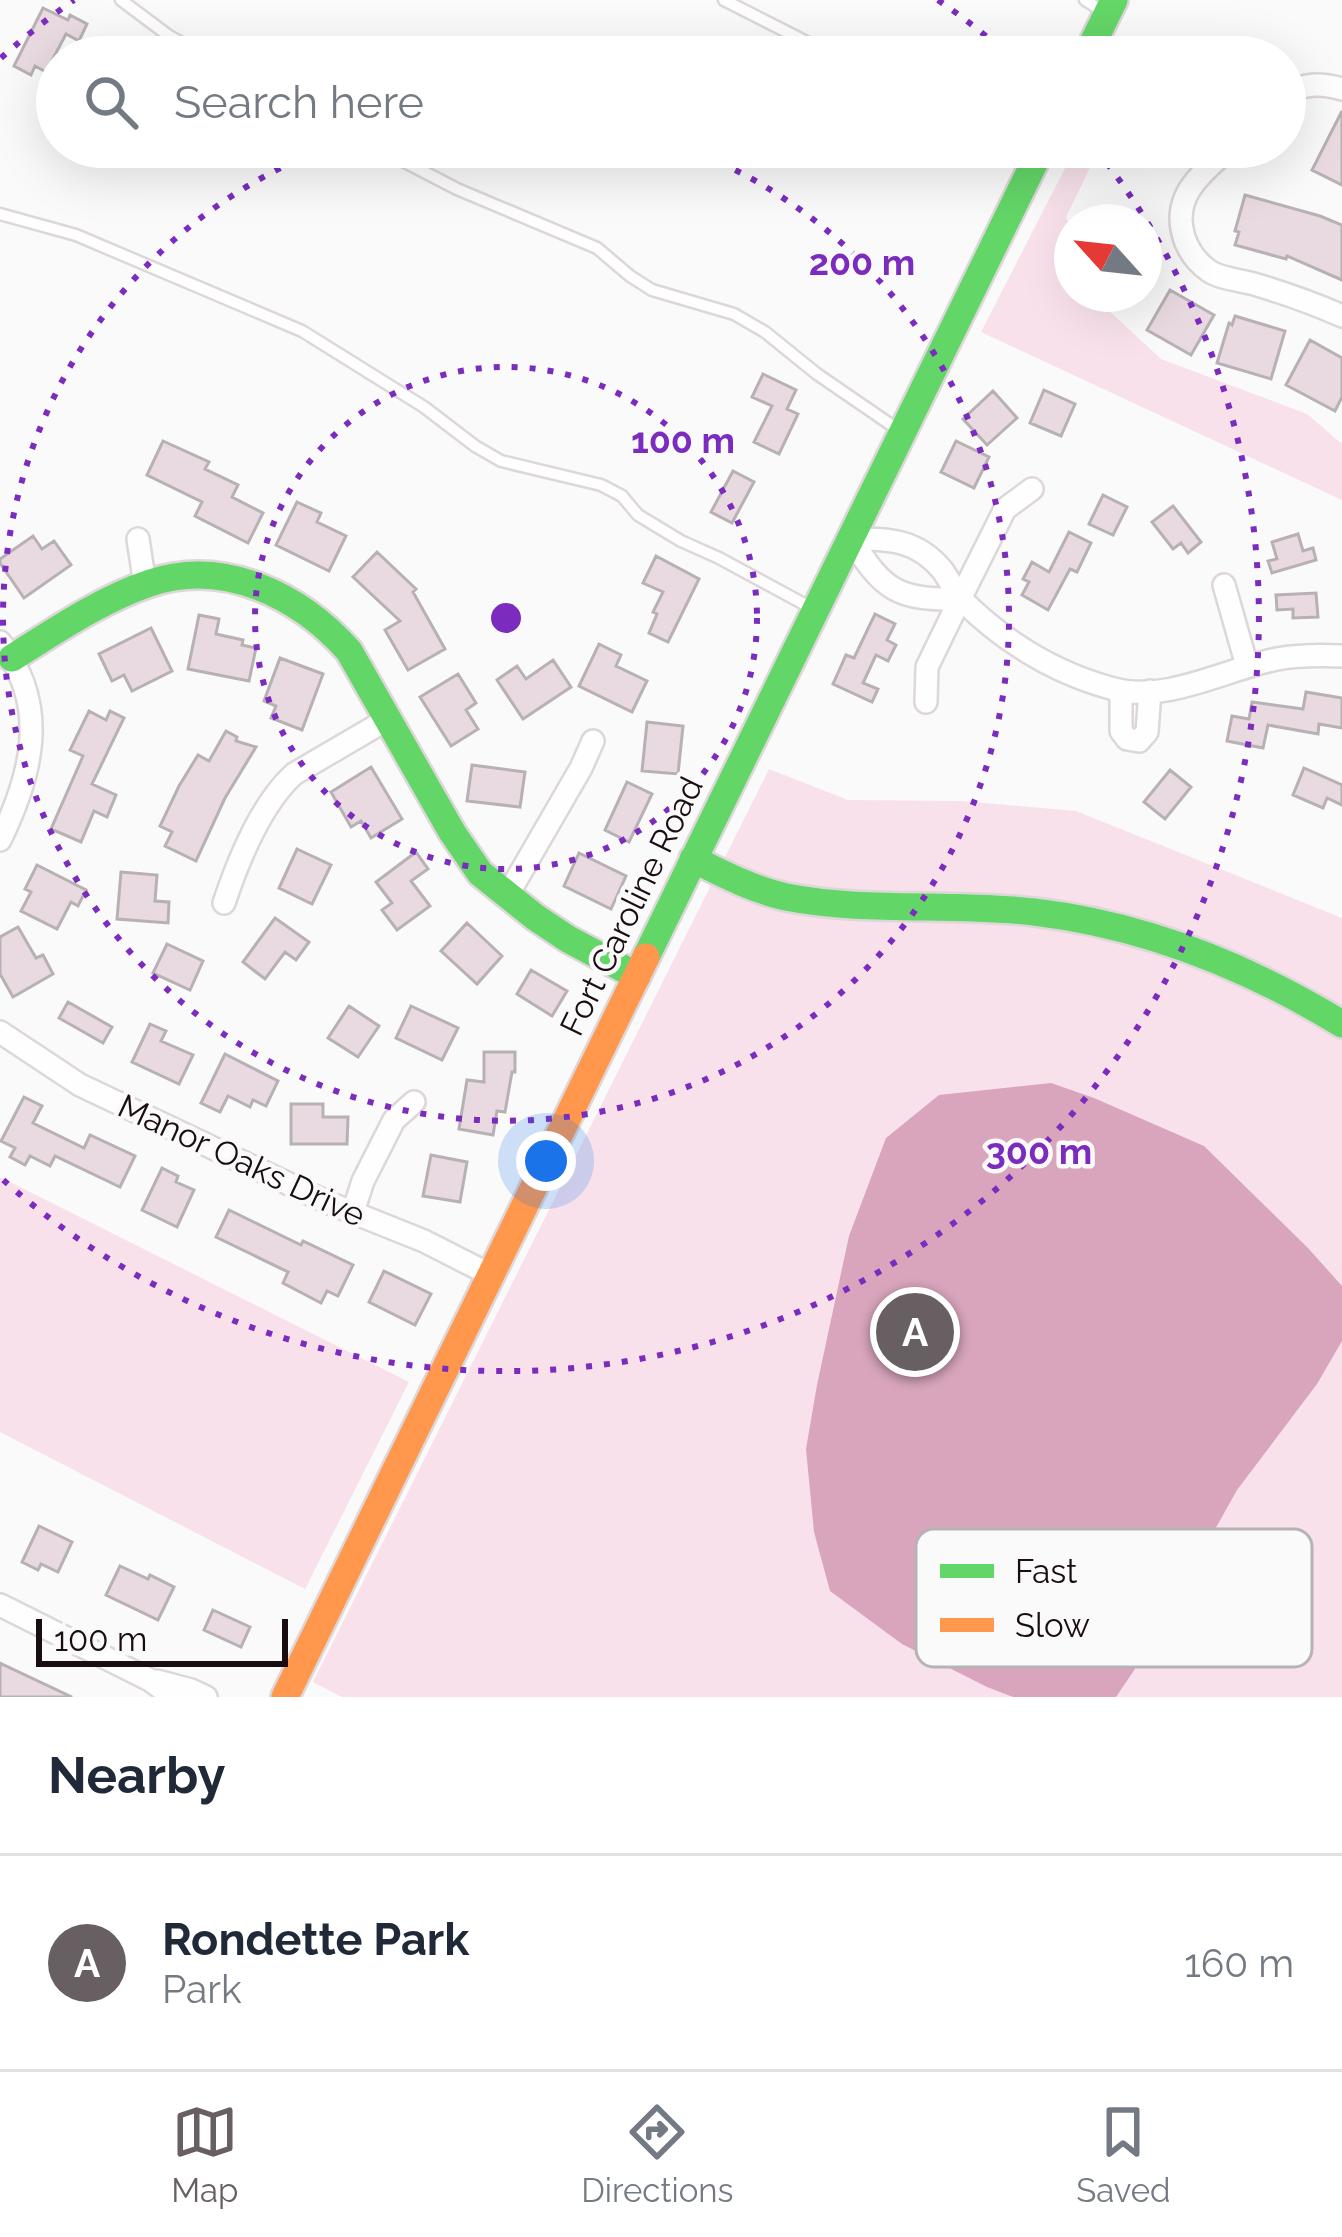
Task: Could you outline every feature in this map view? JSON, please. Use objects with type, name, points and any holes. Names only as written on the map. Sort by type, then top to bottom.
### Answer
[{"type":"street","points":[[1092,36],[1102,5]]},
{"type":"street","points":[[1306,86],[1342,89]]},
{"type":"street","name":"Fort Caroline Road","points":[[285,1697],[1029,168]]},
{"type":"street","points":[[1209,168],[1185,198],[1181,221],[1193,256],[1211,273],[1342,316]]},
{"type":"street","points":[[926,702],[927,668],[960,599],[1005,509],[1032,489]]},
{"type":"street","points":[[138,538],[145,584]]},
{"type":"street","points":[[851,539],[876,578],[898,591],[925,600],[960,599]]},
{"type":"street","points":[[851,539],[893,539],[923,552],[942,570],[960,599],[1034,657],[1068,675],[1121,691],[1183,685],[1247,666],[1314,655],[1342,656]]},
{"type":"street","points":[[0,840],[23,789],[32,728],[29,705],[6,650],[145,584],[221,577],[280,592],[331,628],[479,873],[568,939],[637,976]]},
{"type":"street","points":[[1224,586],[1247,666]]},
{"type":"street","points":[[1121,691],[1121,730],[1127,739],[1138,741],[1147,732],[1150,691]]},
{"type":"street","points":[[224,903],[270,800],[283,784],[388,719]]},
{"type":"street","points":[[507,896],[593,741]]},
{"type":"street","points":[[694,860],[782,896],[838,904],[993,908],[1092,922],[1174,942],[1290,992],[1342,1024]]},
{"type":"street","name":"Manor Oaks Drive","points":[[0,1032],[80,1084],[491,1275]]},
{"type":"street","points":[[353,1212],[363,1180],[394,1120],[414,1102]]},
{"type":"street","points":[[0,1605],[151,1680],[173,1697]]},
{"type":"street","points":[[151,1680],[206,1697]]},
{"type":"lane","points":[[121,0],[170,36]]},
{"type":"lane","points":[[724,0],[795,36]]},
{"type":"lane","points":[[416,168],[597,248],[652,290],[734,314],[903,433]]},
{"type":"lane","points":[[0,214],[76,235],[302,331],[501,461],[601,485],[681,541],[816,610]]},
{"type":"shaded area","points":[[1065,168],[1090,168],[1072,204],[1054,204],[1054,312],[1110,312],[1161,359],[1307,414],[1342,444],[1342,500],[981,332]]},
{"type":"shaded area","points":[[769,769],[848,800],[962,801],[1076,811],[1342,918],[1342,1697],[342,1697],[313,1682]]},
{"type":"shaded area","points":[[1051,1083],[1204,1146],[1342,1286],[1342,1341],[1317,1384],[1237,1490],[1215,1529],[916,1529],[916,1651],[830,1591],[814,1532],[806,1449],[849,1236],[886,1138],[939,1095]]},
{"type":"shaded area","points":[[0,1177],[409,1382],[305,1589],[0,1432]]},
{"type":"shaded area","points":[[947,1667],[1136,1667],[1116,1697],[1013,1697]]},
{"type":"building","points":[[43,8],[87,24],[81,36],[36,36],[36,67],[31,75],[14,66]]},
{"type":"building","points":[[1342,111],[1342,185],[1312,170]]},
{"type":"building","points":[[1245,195],[1342,225],[1342,280],[1287,256],[1235,245]]},
{"type":"building","points":[[1170,290],[1214,315],[1191,355],[1147,330],[1162,312]]},
{"type":"building","points":[[1235,316],[1285,331],[1271,379],[1217,363]]},
{"type":"building","points":[[1310,340],[1342,358],[1342,397],[1335,411],[1286,385]]},
{"type":"building","points":[[763,374],[796,390],[787,409],[798,414],[779,454],[754,442],[772,406],[752,397]]},
{"type":"building","points":[[1044,390],[1075,404],[1061,436],[1030,423]]},
{"type":"building","points":[[993,391],[1017,418],[987,445],[963,419]]},
{"type":"building","points":[[163,441],[209,462],[205,469],[238,485],[232,497],[263,513],[248,543],[195,516],[202,502],[147,475]]},
{"type":"building","points":[[956,441],[989,457],[974,488],[941,472]]},
{"type":"building","points":[[733,471],[754,482],[732,523],[711,512]]},
{"type":"building","points":[[1103,495],[1127,507],[1113,535],[1089,524]]},
{"type":"building","points":[[297,502],[321,513],[317,522],[346,536],[329,571],[276,545]]},
{"type":"building","points":[[1173,506],[1201,542],[1188,553],[1181,543],[1173,549],[1152,522]]},
{"type":"building","points":[[1069,532],[1091,543],[1077,572],[1070,569],[1048,610],[1022,595],[1029,582],[1023,579],[1032,562],[1049,572]]},
{"type":"building","points":[[1298,534],[1303,551],[1313,548],[1316,560],[1272,573],[1268,561],[1277,559],[1272,542]]},
{"type":"building","points":[[33,536],[42,549],[54,541],[71,565],[24,598],[0,559]]},
{"type":"building","points":[[377,552],[416,589],[413,592],[445,649],[408,670],[385,630],[400,621],[353,577]]},
{"type":"building","points":[[656,556],[699,579],[668,642],[649,633],[663,592],[643,583]]},
{"type":"building","points":[[1316,593],[1318,617],[1293,618],[1293,609],[1277,610],[1276,595]]},
{"type":"building","points":[[875,614],[895,624],[887,640],[896,645],[888,661],[876,655],[863,683],[878,689],[872,702],[833,684],[846,655],[854,658]]},
{"type":"building","points":[[199,615],[219,619],[216,634],[256,648],[249,681],[188,669]]},
{"type":"building","points":[[151,628],[172,671],[132,691],[124,675],[112,681],[99,654]]},
{"type":"building","points":[[599,644],[621,655],[616,666],[647,681],[632,712],[579,686]]},
{"type":"building","points":[[280,658],[323,674],[302,730],[271,718],[276,706],[264,701]]},
{"type":"building","points":[[553,660],[571,687],[523,719],[497,680],[517,666],[526,679]]},
{"type":"building","points":[[458,674],[476,703],[466,710],[478,729],[451,746],[420,697]]},
{"type":"building","points":[[1306,692],[1342,698],[1342,728],[1319,724],[1318,734],[1268,725],[1263,748],[1227,741],[1232,716],[1249,719],[1252,702],[1303,709]]},
{"type":"building","points":[[89,711],[106,720],[110,711],[124,718],[92,784],[116,795],[107,817],[94,811],[81,842],[51,829],[83,756],[70,750]]},
{"type":"building","points":[[647,722],[683,726],[678,774],[642,771]]},
{"type":"building","points":[[226,731],[236,741],[256,747],[225,798],[196,861],[165,846],[172,832],[160,826],[198,755],[209,761]]},
{"type":"building","points":[[472,765],[525,772],[520,807],[467,801]]},
{"type":"building","points":[[371,767],[402,819],[371,838],[361,821],[351,827],[331,792]]},
{"type":"building","points":[[1304,768],[1342,785],[1342,805],[1327,798],[1323,808],[1293,795]]},
{"type":"building","points":[[1170,770],[1191,787],[1165,819],[1144,802]]},
{"type":"building","points":[[627,782],[652,794],[629,842],[605,830]]},
{"type":"building","points":[[297,849],[331,865],[312,904],[279,888]]},
{"type":"building","points":[[416,852],[428,869],[411,881],[430,906],[397,930],[382,910],[392,903],[376,882]]},
{"type":"building","points":[[579,853],[626,876],[611,909],[564,886]]},
{"type":"building","points":[[37,865],[86,890],[78,906],[71,902],[57,929],[21,911]]},
{"type":"building","points":[[121,872],[157,875],[155,901],[169,902],[168,923],[117,919]]},
{"type":"building","points":[[275,918],[309,942],[296,960],[285,952],[265,979],[243,962]]},
{"type":"building","points":[[467,923],[502,956],[477,984],[441,951]]},
{"type":"building","points":[[18,927],[36,958],[43,955],[53,974],[13,997],[0,974],[0,937]]},
{"type":"building","points":[[167,944],[203,961],[190,990],[153,973]]},
{"type":"building","points":[[531,970],[567,991],[552,1016],[517,994]]},
{"type":"building","points":[[68,1002],[112,1027],[103,1043],[59,1018]]},
{"type":"building","points":[[349,1006],[379,1026],[358,1057],[328,1038]]},
{"type":"building","points":[[411,1006],[458,1028],[442,1060],[396,1038]]},
{"type":"building","points":[[150,1024],[166,1031],[161,1041],[193,1055],[179,1084],[132,1062]]},
{"type":"building","points":[[484,1052],[515,1052],[505,1112],[497,1111],[493,1135],[459,1129],[467,1080],[484,1082]]},
{"type":"building","points":[[225,1054],[278,1081],[266,1106],[253,1100],[250,1107],[228,1096],[220,1112],[201,1103]]},
{"type":"building","points":[[24,1097],[42,1106],[33,1123],[84,1148],[90,1135],[135,1156],[120,1187],[55,1156],[50,1166],[30,1156],[25,1165],[10,1157],[15,1148],[1,1141]]},
{"type":"building","points":[[291,1104],[323,1104],[323,1117],[348,1117],[347,1144],[291,1144]]},
{"type":"building","points":[[431,1155],[467,1162],[460,1202],[423,1196]]},
{"type":"building","points":[[162,1168],[178,1176],[176,1182],[194,1190],[177,1227],[142,1210]]},
{"type":"building","points":[[229,1210],[353,1265],[338,1296],[327,1291],[321,1303],[283,1283],[288,1272],[216,1237]]},
{"type":"building","points":[[384,1271],[431,1294],[415,1325],[369,1302]]},
{"type":"building","points":[[39,1526],[72,1542],[58,1572],[22,1562]]},
{"type":"building","points":[[120,1566],[174,1587],[158,1620],[106,1595]]},
{"type":"building","points":[[213,1610],[250,1627],[241,1647],[204,1630]]},
{"type":"building","points":[[0,1663],[72,1697],[0,1697]]},
{"type":"traffic: fast","points":[[1096,36],[1114,0]]},
{"type":"traffic: fast","points":[[646,957],[1032,168]]},
{"type":"traffic: fast","points":[[12,658],[114,598],[178,576],[233,579],[284,599],[349,651],[480,873],[568,939],[637,976]]},
{"type":"traffic: fast","points":[[693,859],[750,886],[817,902],[1003,909],[1116,927],[1232,967],[1342,1024]]},
{"type":"traffic: slow","points":[[285,1697],[646,957]]},
{"type":"place","name":"Rondette Park","points":[[915,1332]]}]
